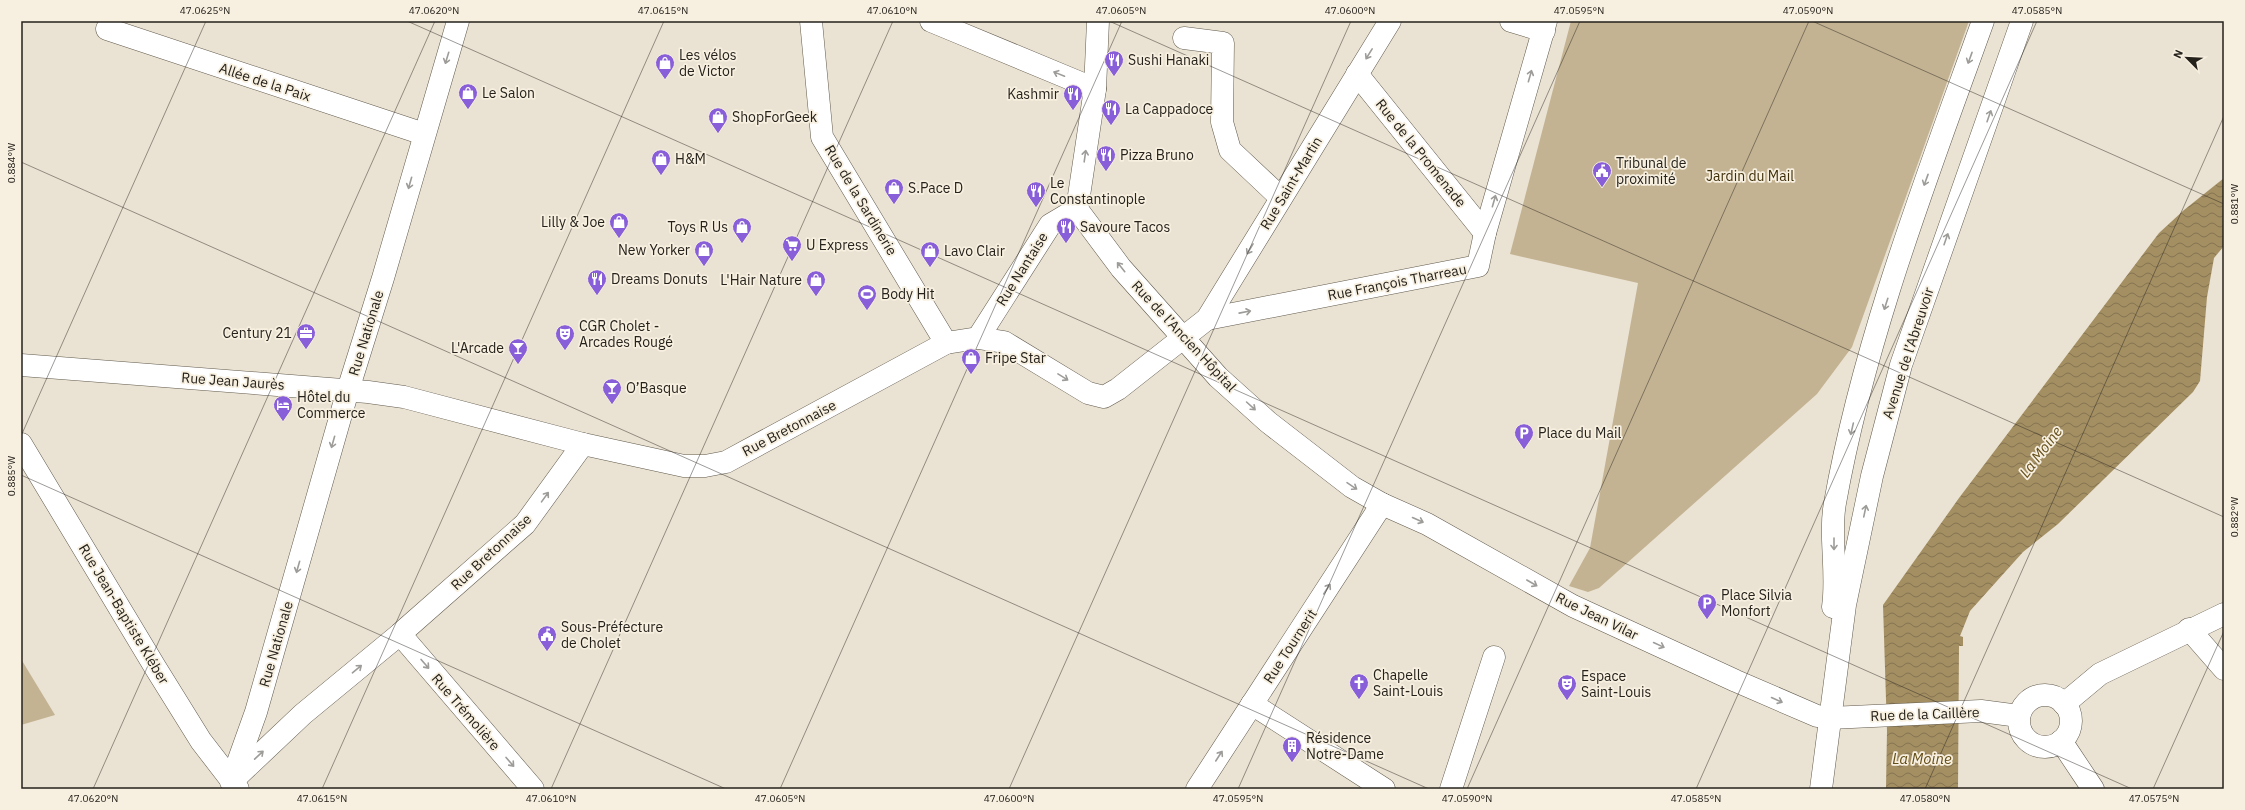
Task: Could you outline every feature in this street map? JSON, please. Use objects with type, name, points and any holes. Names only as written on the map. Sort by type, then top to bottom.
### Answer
[{"type":"street","name":"Rue Nationale","points":[[232,787],[256,712],[348,390],[383,278],[458,21]]},
{"type":"street","name":"Rue de la Sardinerie","points":[[812,21],[822,137],[946,343]]},
{"type":"street","points":[[931,21],[1095,88]]},
{"type":"street","points":[[1077,209],[1095,88],[1098,21]]},
{"type":"street","name":"Rue Saint-Martin","points":[[978,338],[1004,342],[1088,393],[1104,397],[1118,389],[1207,319],[1390,21]]},
{"type":"street","points":[[1511,21],[1545,26]]},
{"type":"street","points":[[1821,789],[1823,717],[1835,588],[1834,505],[1870,354],[1920,198],[1983,21]]},
{"type":"street","name":"Avenue de l’Abreuvoir","points":[[1823,717],[1872,476],[1901,365],[2022,21]]},
{"type":"street","name":"Rue François Tharreau","points":[[1207,319],[1478,266],[1485,233],[1545,26]]},
{"type":"street","name":"Allée de la Paix","points":[[107,29],[424,134]]},
{"type":"street","points":[[1184,38],[1224,43],[1222,122],[1230,150],[1281,198]]},
{"type":"street","name":"Rue de la Promenade","points":[[1357,74],[1485,233]]},
{"type":"street","name":"Rue de l’Ancien Hôpital","points":[[1077,209],[1121,268],[1218,377],[1268,422],[1352,487],[1382,504]]},
{"type":"street","name":"Rue Nantaise","points":[[978,338],[1050,225],[1077,209]]},
{"type":"street","name":"Rue Bretonnaise","points":[[232,787],[303,714],[400,634],[525,524],[583,444],[684,466],[705,466],[726,462],[946,343],[978,338]]},
{"type":"street","name":"Rue Jean Jaurès","points":[[21,365],[348,390],[404,397],[583,444]]},
{"type":"street","name":"Rue Jean-Baptiste Kléber","points":[[21,444],[154,667],[232,787]]},
{"type":"street","name":"Rue Jean Vilar","points":[[1382,504],[1427,524],[1573,606],[1736,681],[1823,717]]},
{"type":"street","name":"Rue Tournerit","points":[[1197,789],[1382,504]]},
{"type":"street","points":[[2064,704],[2100,674],[2189,629],[2224,614]]},
{"type":"street","points":[[2189,629],[2224,669]]},
{"type":"street","name":"Rue Trémolière","points":[[400,634],[533,789]]},
{"type":"street","points":[[1450,789],[1494,657]]},
{"type":"street","points":[[2050,695],[2064,704],[2071,719],[2070,727],[2061,741],[2044,746],[2028,740],[2022,733],[2020,716],[2028,702],[2038,696],[2050,695]]},
{"type":"street","points":[[1252,704],[1384,789]]},
{"type":"street","name":"Rue de la Caillère","points":[[1823,717],[1981,711],[2020,716]]},
{"type":"street","points":[[1810,789],[1823,717]]},
{"type":"street","points":[[2061,741],[2093,789]]},
{"type":"green space","name":"Jardin du Mail","points":[[1571,21],[1969,21],[1852,347],[1817,394],[1599,588],[1588,592],[1569,586],[1590,548],[1638,283],[1510,254]]},
{"type":"green space","points":[[21,659],[55,715],[21,725]]},
{"type":"water","name":"La Moine","points":[[2224,178],[2224,246],[2214,258],[2207,297],[2200,381],[2193,392],[2058,524],[2023,552],[1970,611],[1960,636],[1963,637],[1963,646],[1959,646],[1958,789],[1886,789],[1887,731],[1883,605],[1959,498],[2159,233],[2184,210]]},
{"type":"place","name":"Sushi Hanaki","points":[[1114,77]]},
{"type":"place","name":"Les vélos de Victor","points":[[665,80]]},
{"type":"place","name":"Le Salon","points":[[468,110]]},
{"type":"place","name":"Kashmir","points":[[1073,111]]},
{"type":"place","name":"La Cappadoce","points":[[1111,126]]},
{"type":"place","name":"ShopForGeek","points":[[718,134]]},
{"type":"place","name":"Pizza Bruno","points":[[1106,172]]},
{"type":"place","name":"H&M","points":[[661,176]]},
{"type":"place","name":"Tribunal de proximité","points":[[1602,188]]},
{"type":"place","name":"S.Pace D","points":[[894,205]]},
{"type":"place","name":"Le Constantinople","points":[[1036,208]]},
{"type":"place","name":"Lilly & Joe","points":[[619,239]]},
{"type":"place","name":"Toys R Us","points":[[742,244]]},
{"type":"place","name":"Savoure Tacos","points":[[1066,244]]},
{"type":"place","name":"U Express","points":[[792,262]]},
{"type":"place","name":"New Yorker","points":[[704,267]]},
{"type":"place","name":"Lavo Clair","points":[[930,268]]},
{"type":"place","name":"Dreams Donuts","points":[[597,296]]},
{"type":"place","name":"L'Hair Nature","points":[[816,297]]},
{"type":"place","name":"Body Hit","points":[[867,311]]},
{"type":"place","name":"Century 21","points":[[306,350]]},
{"type":"place","name":"CGR Cholet - Arcades Rougé","points":[[565,351]]},
{"type":"place","name":"L'Arcade","points":[[518,365]]},
{"type":"place","name":"Fripe Star","points":[[971,375]]},
{"type":"place","name":"O’Basque","points":[[612,405]]},
{"type":"place","name":"Hôtel du Commerce","points":[[283,422]]},
{"type":"place","name":"Place du Mail","points":[[1524,450]]},
{"type":"place","name":"Place Silvia Monfort","points":[[1707,620]]},
{"type":"place","name":"Sous-Préfecture de Cholet","points":[[547,652]]},
{"type":"place","name":"Chapelle Saint-Louis","points":[[1359,700]]},
{"type":"place","name":"Espace Saint-Louis","points":[[1567,701]]},
{"type":"place","name":"Résidence Notre-Dame","points":[[1292,763]]}]
